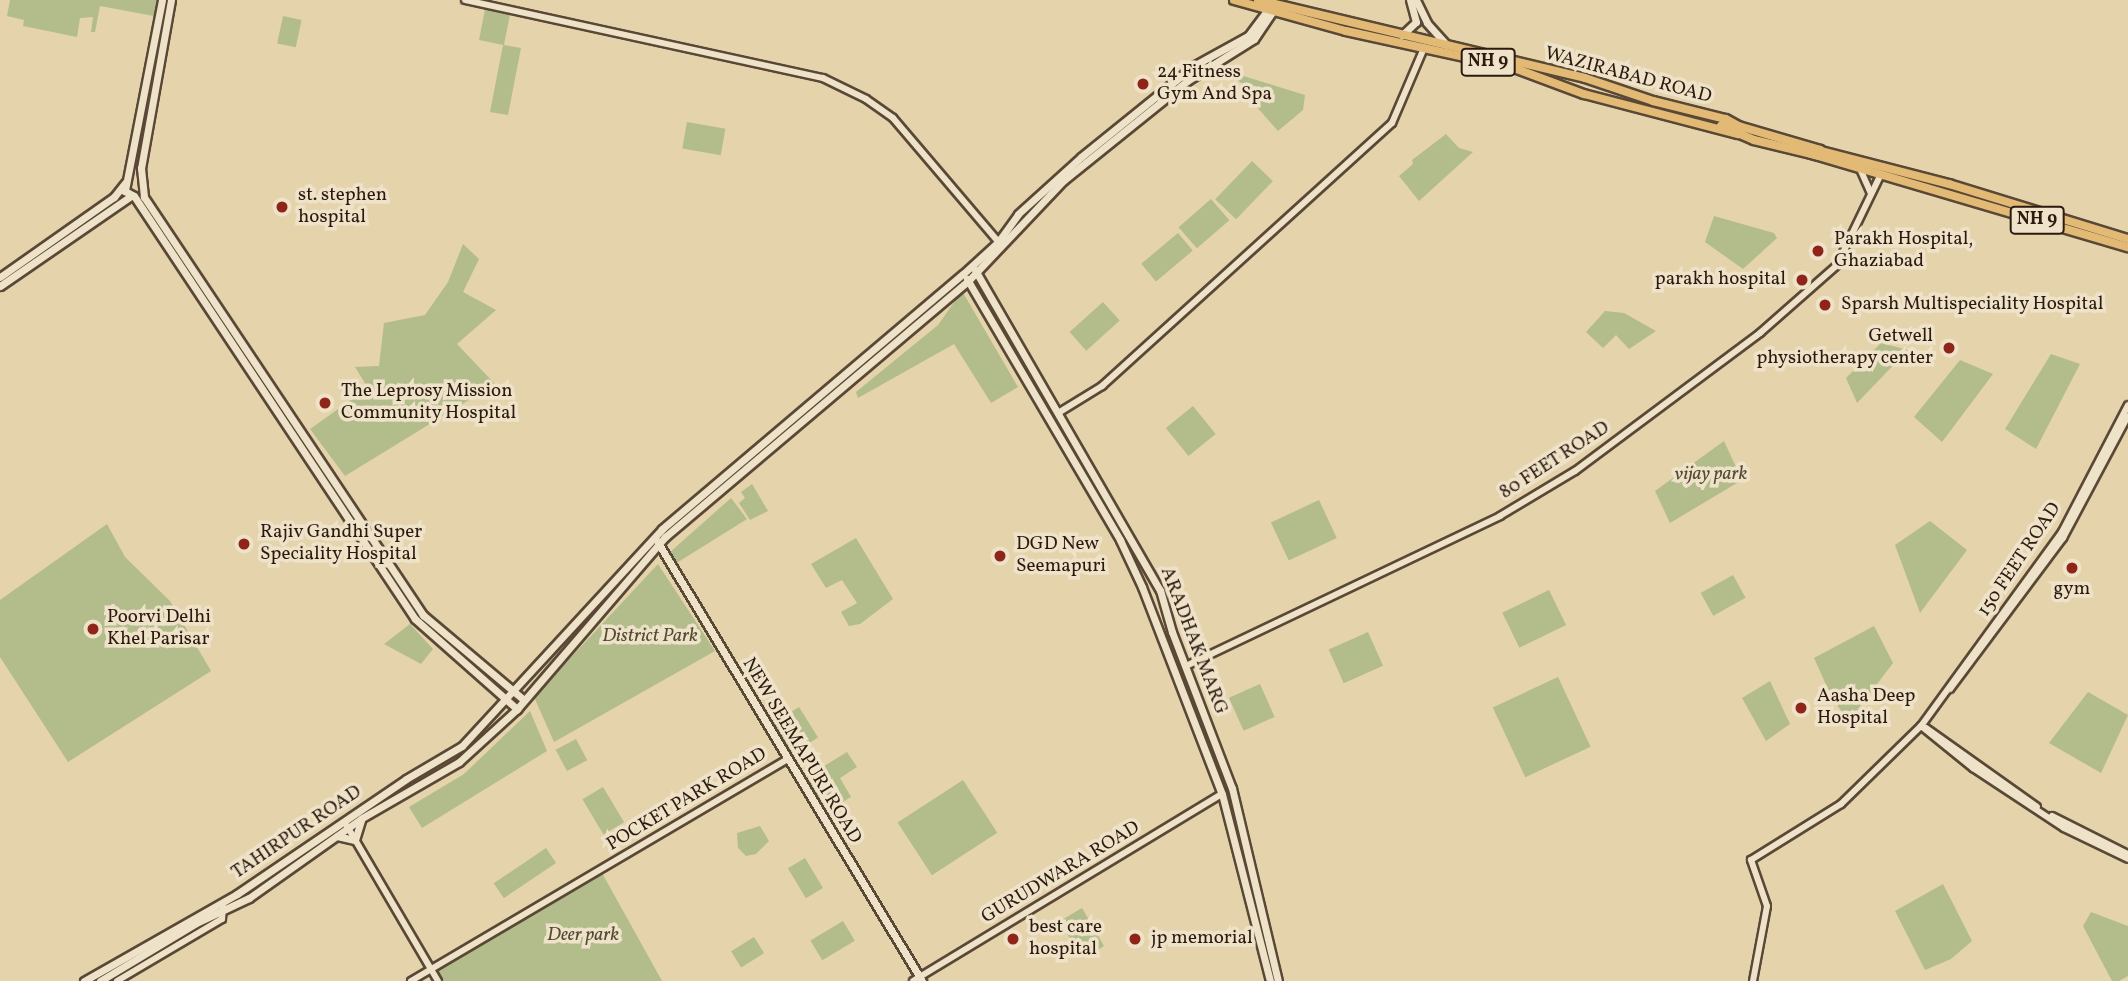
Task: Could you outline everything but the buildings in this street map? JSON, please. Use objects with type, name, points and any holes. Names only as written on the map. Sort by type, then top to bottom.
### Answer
[{"type":"highway","name":"WAZIRABAD ROAD","points":[[1234,0],[1514,68],[1563,85],[1807,150],[1948,184],[2128,239]]},
{"type":"highway","name":"WAZIRABAD ROAD","points":[[1258,0],[1573,76],[1726,119],[1740,131]]},
{"type":"highway","points":[[1563,85],[1579,86],[1573,76]]},
{"type":"highway","name":"WAZIRABAD ROAD","points":[[1807,150],[1861,171],[2128,247]]},
{"type":"main road","points":[[162,0],[124,189],[133,196],[415,619],[517,709]]},
{"type":"main road","points":[[171,0],[141,184],[144,197],[423,615],[524,700]]},
{"type":"main road","points":[[1402,35],[1416,22],[1410,0]]},
{"type":"main road","points":[[1416,0],[1427,23],[1449,46]]},
{"type":"main road","points":[[655,543],[966,278],[1064,180],[1187,81],[1254,38],[1270,10]]},
{"type":"main road","points":[[127,180],[141,184]]},
{"type":"main road","points":[[0,277],[114,197],[127,180]]},
{"type":"main road","points":[[0,286],[133,196],[141,184]]},
{"type":"main road","name":"ARADHAK MARG","points":[[975,270],[1160,590],[1232,788],[1278,981]]},
{"type":"main road","name":"ARADHAK MARG","points":[[966,278],[1122,544],[1222,794],[1269,981]]},
{"type":"main road","points":[[1122,544],[1132,539]]},
{"type":"main road","name":"TAHIRPUR ROAD","points":[[84,981],[109,971],[222,905],[346,824],[406,779],[448,758],[508,701],[655,543]]},
{"type":"main road","name":"TAHIRPUR ROAD","points":[[222,905],[257,893],[337,836],[346,824],[361,819],[459,762],[517,709],[655,543]]},
{"type":"main road","name":"NEW SEEMAPURI ROAD","points":[[655,543],[918,980]]},
{"type":"main road","points":[[503,682],[530,677]]},
{"type":"main road","points":[[337,836],[355,840],[361,819]]},
{"type":"main road","name":"TAHIRPUR ROAD","points":[[100,981],[109,971]]},
{"type":"street","points":[[465,0],[823,78],[866,99],[893,118],[1000,244]]},
{"type":"street","points":[[1058,413],[1102,386],[1392,123],[1424,48]]},
{"type":"street","points":[[1861,171],[1871,193]]},
{"type":"street","points":[[1871,193],[1880,176]]},
{"type":"street","name":"80 FEET ROAD","points":[[1186,666],[1500,516],[1573,473],[1760,333],[1829,273],[1848,248],[1871,193]]},
{"type":"street","name":"150 FEET ROAD","points":[[1753,981],[1767,906],[1751,860],[1830,813],[1921,726],[2062,531],[2128,405]]},
{"type":"street","name":"150 FEET ROAD","points":[[1948,691],[1959,684],[2063,538],[2128,416]]},
{"type":"street","points":[[1921,726],[1973,768],[2064,828],[2128,856]]},
{"type":"street","name":"POCKET PARK ROAD","points":[[411,981],[786,760]]},
{"type":"street","name":"GURUDWARA ROAD","points":[[918,980],[1222,794]]},
{"type":"street","points":[[346,824],[438,981]]},
{"type":"street","points":[[117,981],[222,919],[222,905]]},
{"type":"green space","points":[[10,0],[157,0],[154,16],[100,6],[95,32],[91,32],[93,17],[80,18],[77,37],[23,26],[24,20],[7,16]]},
{"type":"green space","points":[[486,4],[511,9],[504,45],[521,48],[508,115],[490,112],[503,45],[479,40]]},
{"type":"green space","points":[[283,16],[302,20],[296,47],[277,43]]},
{"type":"green space","points":[[1240,75],[1305,95],[1303,110],[1278,131],[1242,90],[1246,86],[1231,76]]},
{"type":"green space","points":[[687,122],[725,129],[721,155],[682,149]]},
{"type":"green space","points":[[1446,134],[1459,148],[1473,152],[1419,201],[1399,176],[1413,164],[1412,160]]},
{"type":"green space","points":[[1252,161],[1273,181],[1236,219],[1215,199]]},
{"type":"green space","points":[[1211,199],[1229,220],[1197,248],[1179,227]]},
{"type":"green space","points":[[1714,216],[1774,233],[1777,238],[1743,269],[1705,242]]},
{"type":"green space","points":[[1178,233],[1193,251],[1156,281],[1141,264]]},
{"type":"green space","points":[[463,244],[479,259],[463,292],[496,310],[457,344],[495,384],[345,476],[310,429],[368,388],[355,367],[379,366],[384,323],[425,315],[448,282]]},
{"type":"green space","points":[[962,291],[1018,387],[991,403],[954,344],[858,398],[856,392],[938,325]]},
{"type":"green space","points":[[1103,302],[1120,321],[1086,351],[1070,332]]},
{"type":"green space","points":[[1605,311],[1624,313],[1656,331],[1629,349],[1616,335],[1603,348],[1586,332]]},
{"type":"green space","points":[[1881,343],[1908,350],[1857,403],[1846,378]]},
{"type":"green space","points":[[2051,354],[2080,364],[2036,449],[2005,429]]},
{"type":"green space","points":[[1960,360],[1993,374],[1942,442],[1914,417]]},
{"type":"green space","points":[[1193,406],[1216,434],[1188,456],[1166,428]]},
{"type":"green space","name":"vijay park","points":[[1724,441],[1742,480],[1670,523],[1655,491]]},
{"type":"green space","points":[[752,484],[768,511],[750,520],[739,503],[745,498],[741,492]]},
{"type":"green space","points":[[731,498],[747,519],[675,564],[669,553]]},
{"type":"green space","points":[[1319,500],[1337,538],[1289,560],[1271,522]]},
{"type":"green space","points":[[1930,521],[1967,550],[1920,613],[1895,545]]},
{"type":"green space","name":"Poorvi Delhi Khel Parisar","points":[[107,524],[125,557],[170,601],[211,671],[68,762],[0,657],[0,600]]},
{"type":"green space","points":[[856,538],[893,599],[860,624],[849,626],[841,612],[857,603],[842,580],[826,588],[811,564]]},
{"type":"green space","name":"District Park","points":[[658,564],[715,651],[554,742],[534,697]]},
{"type":"green space","points":[[1733,575],[1746,598],[1713,616],[1701,593]]},
{"type":"green space","points":[[1549,590],[1566,625],[1519,648],[1502,613]]},
{"type":"green space","points":[[410,624],[433,649],[421,664],[384,644]]},
{"type":"green space","points":[[1874,626],[1893,663],[1849,721],[1833,700],[1814,658]]},
{"type":"green space","points":[[1368,632],[1383,666],[1344,683],[1329,649]]},
{"type":"green space","points":[[1558,677],[1591,747],[1525,777],[1493,707]]},
{"type":"green space","points":[[1770,681],[1790,724],[1766,741],[1742,698]]},
{"type":"green space","points":[[1260,684],[1275,717],[1244,731],[1229,698]]},
{"type":"green space","points":[[2088,692],[2128,715],[2101,773],[2049,743]]},
{"type":"green space","points":[[799,707],[818,738],[789,756],[770,725]]},
{"type":"green space","points":[[530,711],[547,751],[422,828],[409,807],[464,774]]},
{"type":"green space","points":[[576,739],[587,760],[567,771],[556,750]]},
{"type":"green space","points":[[847,752],[857,767],[840,778],[851,797],[832,808],[826,798],[818,803],[803,779]]},
{"type":"green space","points":[[963,780],[997,833],[932,875],[898,822]]},
{"type":"green space","points":[[603,787],[624,822],[604,835],[582,799]]},
{"type":"green space","points":[[760,826],[769,841],[756,854],[746,856],[738,848],[737,833]]},
{"type":"green space","points":[[546,848],[556,863],[504,898],[494,883]]},
{"type":"green space","points":[[805,858],[823,888],[806,898],[788,868]]},
{"type":"green space","name":"Deer park","points":[[602,873],[662,981],[443,981],[436,969]]},
{"type":"green space","points":[[1943,884],[1972,941],[1951,959],[1925,970],[1895,911]]},
{"type":"green space","points":[[1082,908],[1104,946],[1091,954],[1083,944],[1075,947],[1060,921]]},
{"type":"green space","points":[[2091,912],[2128,926],[2128,976],[2119,981],[2112,981],[2083,926]]},
{"type":"green space","points":[[843,921],[855,941],[822,960],[810,941]]},
{"type":"green space","points":[[754,937],[764,953],[741,967],[731,951]]},
{"type":"place","name":"24 Fitness Gym And Spa","points":[[1143,84]]},
{"type":"place","name":"st. stephen hospital","points":[[282,207]]},
{"type":"place","name":"Parakh Hospital, Ghaziabad","points":[[1818,251]]},
{"type":"place","name":"parakh hospital","points":[[1802,280]]},
{"type":"place","name":"Sparsh Multispeciality Hospital","points":[[1825,305]]},
{"type":"place","name":"Getwell physiotherapy center","points":[[1949,348]]},
{"type":"place","name":"The Leprosy Mission Community Hospital","points":[[325,403]]},
{"type":"place","name":"Rajiv Gandhi Super Speciality Hospital","points":[[244,544]]},
{"type":"place","name":"DGD New Seemapuri","points":[[1000,556]]},
{"type":"place","name":"gym","points":[[2072,568]]},
{"type":"place","name":"Poorvi Delhi Khel Parisar","points":[[93,629]]},
{"type":"place","name":"Aasha Deep Hospital","points":[[1801,708]]},
{"type":"place","name":"best care hospital","points":[[1013,939]]},
{"type":"place","name":"jp memorial","points":[[1135,939]]}]
